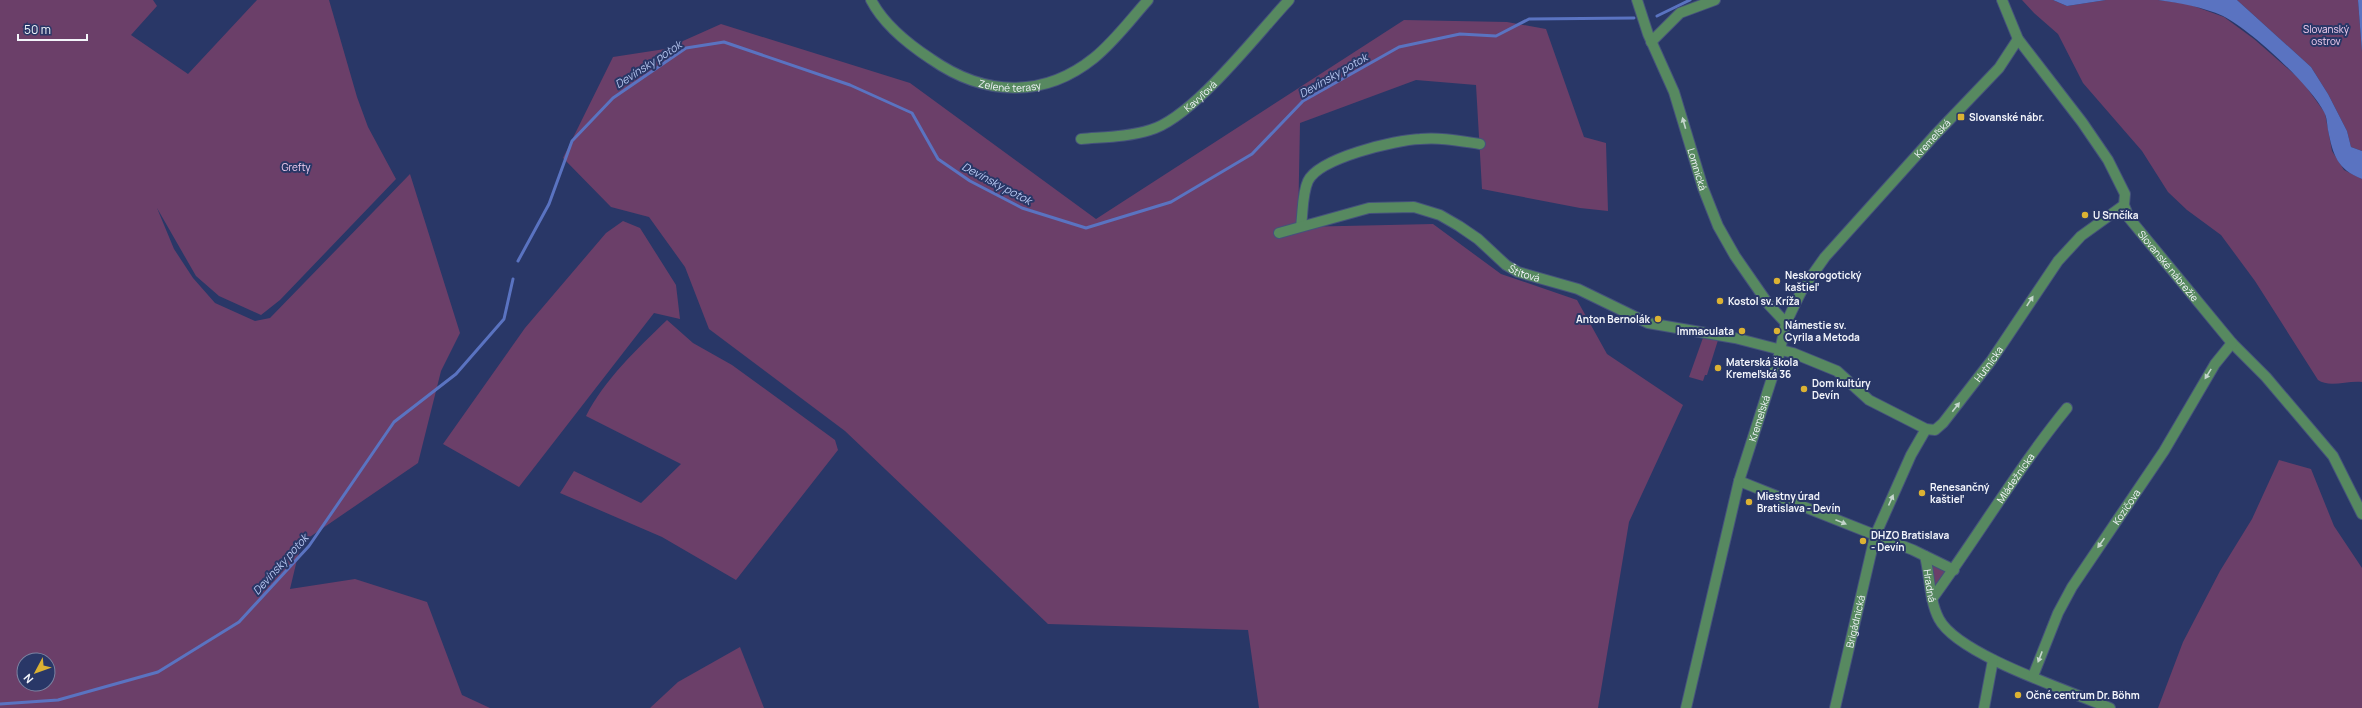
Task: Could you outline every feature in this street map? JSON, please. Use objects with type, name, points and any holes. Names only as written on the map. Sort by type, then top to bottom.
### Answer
[{"type":"street","name":"Zelené terasy","points":[[871,0],[887,22],[910,44],[940,65],[984,85],[1030,88],[1054,82],[1076,71],[1095,57],[1148,0]]},
{"type":"street","name":"Kavyľová","points":[[1081,139],[1152,130],[1177,115],[1203,95],[1289,0]]},
{"type":"street","points":[[1652,42],[1680,13],[1715,0]]},
{"type":"street","name":"Slovanské nábrežie","points":[[2002,0],[2018,39],[2082,122],[2108,160],[2125,194],[2124,205],[2129,218],[2232,343],[2266,377],[2334,456],[2362,514]]},
{"type":"street","name":"Lomnická","points":[[1638,4],[1652,42],[1674,92],[1703,188],[1718,226],[1735,256],[1769,305],[1786,323]]},
{"type":"street","name":"Kremeľská","points":[[1686,708],[1740,481],[1780,350],[1786,323],[1803,288],[1825,257],[1934,136],[1999,68],[2018,39]]},
{"type":"street","points":[[1301,226],[1308,182],[1313,175],[1342,157],[1419,139],[1450,140],[1480,144]]},
{"type":"street","name":"Hutnícka","points":[[1926,429],[1935,430],[1948,417],[1991,361],[2046,278],[2081,236],[2124,205]]},
{"type":"street","name":"Štítová","points":[[1279,233],[1369,208],[1414,207],[1440,215],[1459,226],[1478,239],[1506,265],[1518,272],[1578,289],[1648,323],[1714,333],[1793,353],[1837,371],[1870,400],[1926,429]]},
{"type":"street","name":"Kozičova","points":[[2033,676],[2058,613],[2072,587],[2164,451],[2215,364],[2232,343]]},
{"type":"street","name":"Mládežnícka","points":[[1932,599],[1954,570],[2043,437],[2067,408]]},
{"type":"street","points":[[1875,536],[1911,455],[1926,429]]},
{"type":"street","name":"Hradná","points":[[1740,481],[1925,556],[1935,610],[1943,626],[1956,637],[1993,660],[2110,708]]},
{"type":"street","name":"Brigádnická","points":[[1835,708],[1875,536]]},
{"type":"street","points":[[1925,556],[1954,570]]},
{"type":"street","points":[[1984,708],[1993,660]]},
{"type":"green space","name":"Grefty","points":[[0,0],[153,0],[157,6],[131,35],[188,74],[257,0],[329,0],[357,97],[368,127],[396,179],[280,300],[261,315],[219,296],[196,276],[157,208],[174,249],[193,278],[215,303],[255,321],[270,318],[410,174],[460,333],[441,371],[418,463],[301,543],[290,589],[355,579],[427,602],[462,695],[490,708],[0,708]]},
{"type":"green space","points":[[2022,0],[2053,0],[2067,6],[2106,0],[2158,0],[2188,4],[2224,17],[2254,39],[2302,81],[2325,113],[2332,151],[2344,170],[2362,179],[2362,382],[2333,384],[2318,380],[2255,281],[2221,235],[2187,210],[2168,192],[2142,151],[2083,83],[2058,34],[2034,13]]},
{"type":"green space","name":"Slovanský ostrov","points":[[2237,0],[2358,0],[2362,52],[2362,151],[2351,147],[2347,131],[2328,94],[2311,67]]},
{"type":"green space","points":[[1404,20],[1507,22],[1546,29],[1584,137],[1606,143],[1608,211],[1580,208],[1482,189],[1476,85],[1416,80],[1300,123],[1298,227],[1433,224],[1501,274],[1577,300],[1607,354],[1683,405],[1629,522],[1598,708],[1259,708],[1248,630],[1048,624],[845,431],[709,329],[685,267],[649,217],[611,207],[563,158],[613,57],[665,49],[721,24],[910,83],[1096,219]]},
{"type":"green space","points":[[623,221],[640,228],[676,285],[680,319],[654,313],[519,487],[443,444],[525,328],[606,233]]},
{"type":"green space","points":[[667,320],[693,343],[732,365],[835,440],[838,450],[736,580],[662,537],[560,493],[574,471],[641,503],[681,464],[586,416],[602,390],[622,365]]},
{"type":"green space","points":[[1704,335],[1719,337],[1707,375],[1705,375],[1703,381],[1689,377]]},
{"type":"green space","points":[[2279,460],[2311,469],[2334,526],[2362,568],[2362,708],[2158,708],[2183,642],[2220,571],[2252,519]]},
{"type":"green space","points":[[1931,562],[1951,570],[1938,586],[1934,585]]},
{"type":"green space","points":[[740,647],[764,708],[650,708],[678,682]]},
{"type":"water","points":[[2053,0],[2106,0],[2067,6]]},
{"type":"water","points":[[2158,0],[2237,0],[2311,67],[2328,94],[2347,131],[2351,147],[2362,151],[2362,179],[2347,171],[2334,154],[2326,116],[2317,101],[2293,73],[2264,45],[2235,23],[2223,16],[2208,10],[2175,2]]},
{"type":"water","points":[[2358,0],[2362,0],[2362,52]]},
{"type":"waterway","name":"Devínsky potok","points":[[1657,16],[1690,0]]},
{"type":"waterway","name":"Devínsky potok","points":[[518,261],[549,204],[572,141],[613,98],[686,48],[724,42],[850,85],[912,113],[938,159],[970,181],[1022,208],[1086,228],[1171,202],[1252,154],[1303,101],[1399,47],[1460,34],[1496,36],[1529,19],[1634,18]]},
{"type":"waterway","name":"Devínsky potok","points":[[0,704],[58,700],[158,672],[239,622],[309,546],[394,422],[456,374],[504,319],[513,279]]},
{"type":"place","name":"Slovanské nábr.","points":[[1961,117]]},
{"type":"place","name":"U Srnčíka","points":[[2085,215]]},
{"type":"place","name":"Neskorogotický kaštieľ","points":[[1777,281]]},
{"type":"place","name":"Kostol sv. Kríža","points":[[1720,301]]},
{"type":"place","name":"Anton Bernolák","points":[[1658,319]]},
{"type":"place","name":"Immaculata","points":[[1742,331]]},
{"type":"place","name":"Námestie sv. Cyrila a Metoda","points":[[1777,331]]},
{"type":"place","name":"Materská škola Kremeľská 36","points":[[1718,368]]},
{"type":"place","name":"Dom kultúry Devín","points":[[1804,389]]},
{"type":"place","name":"Renesančný kaštieľ","points":[[1922,493]]},
{"type":"place","name":"Miestny úrad Bratislava - Devín","points":[[1749,502]]},
{"type":"place","name":"DHZO Bratislava - Devín","points":[[1863,541]]},
{"type":"place","name":"Očné centrum Dr. Böhm","points":[[2018,695]]}]
